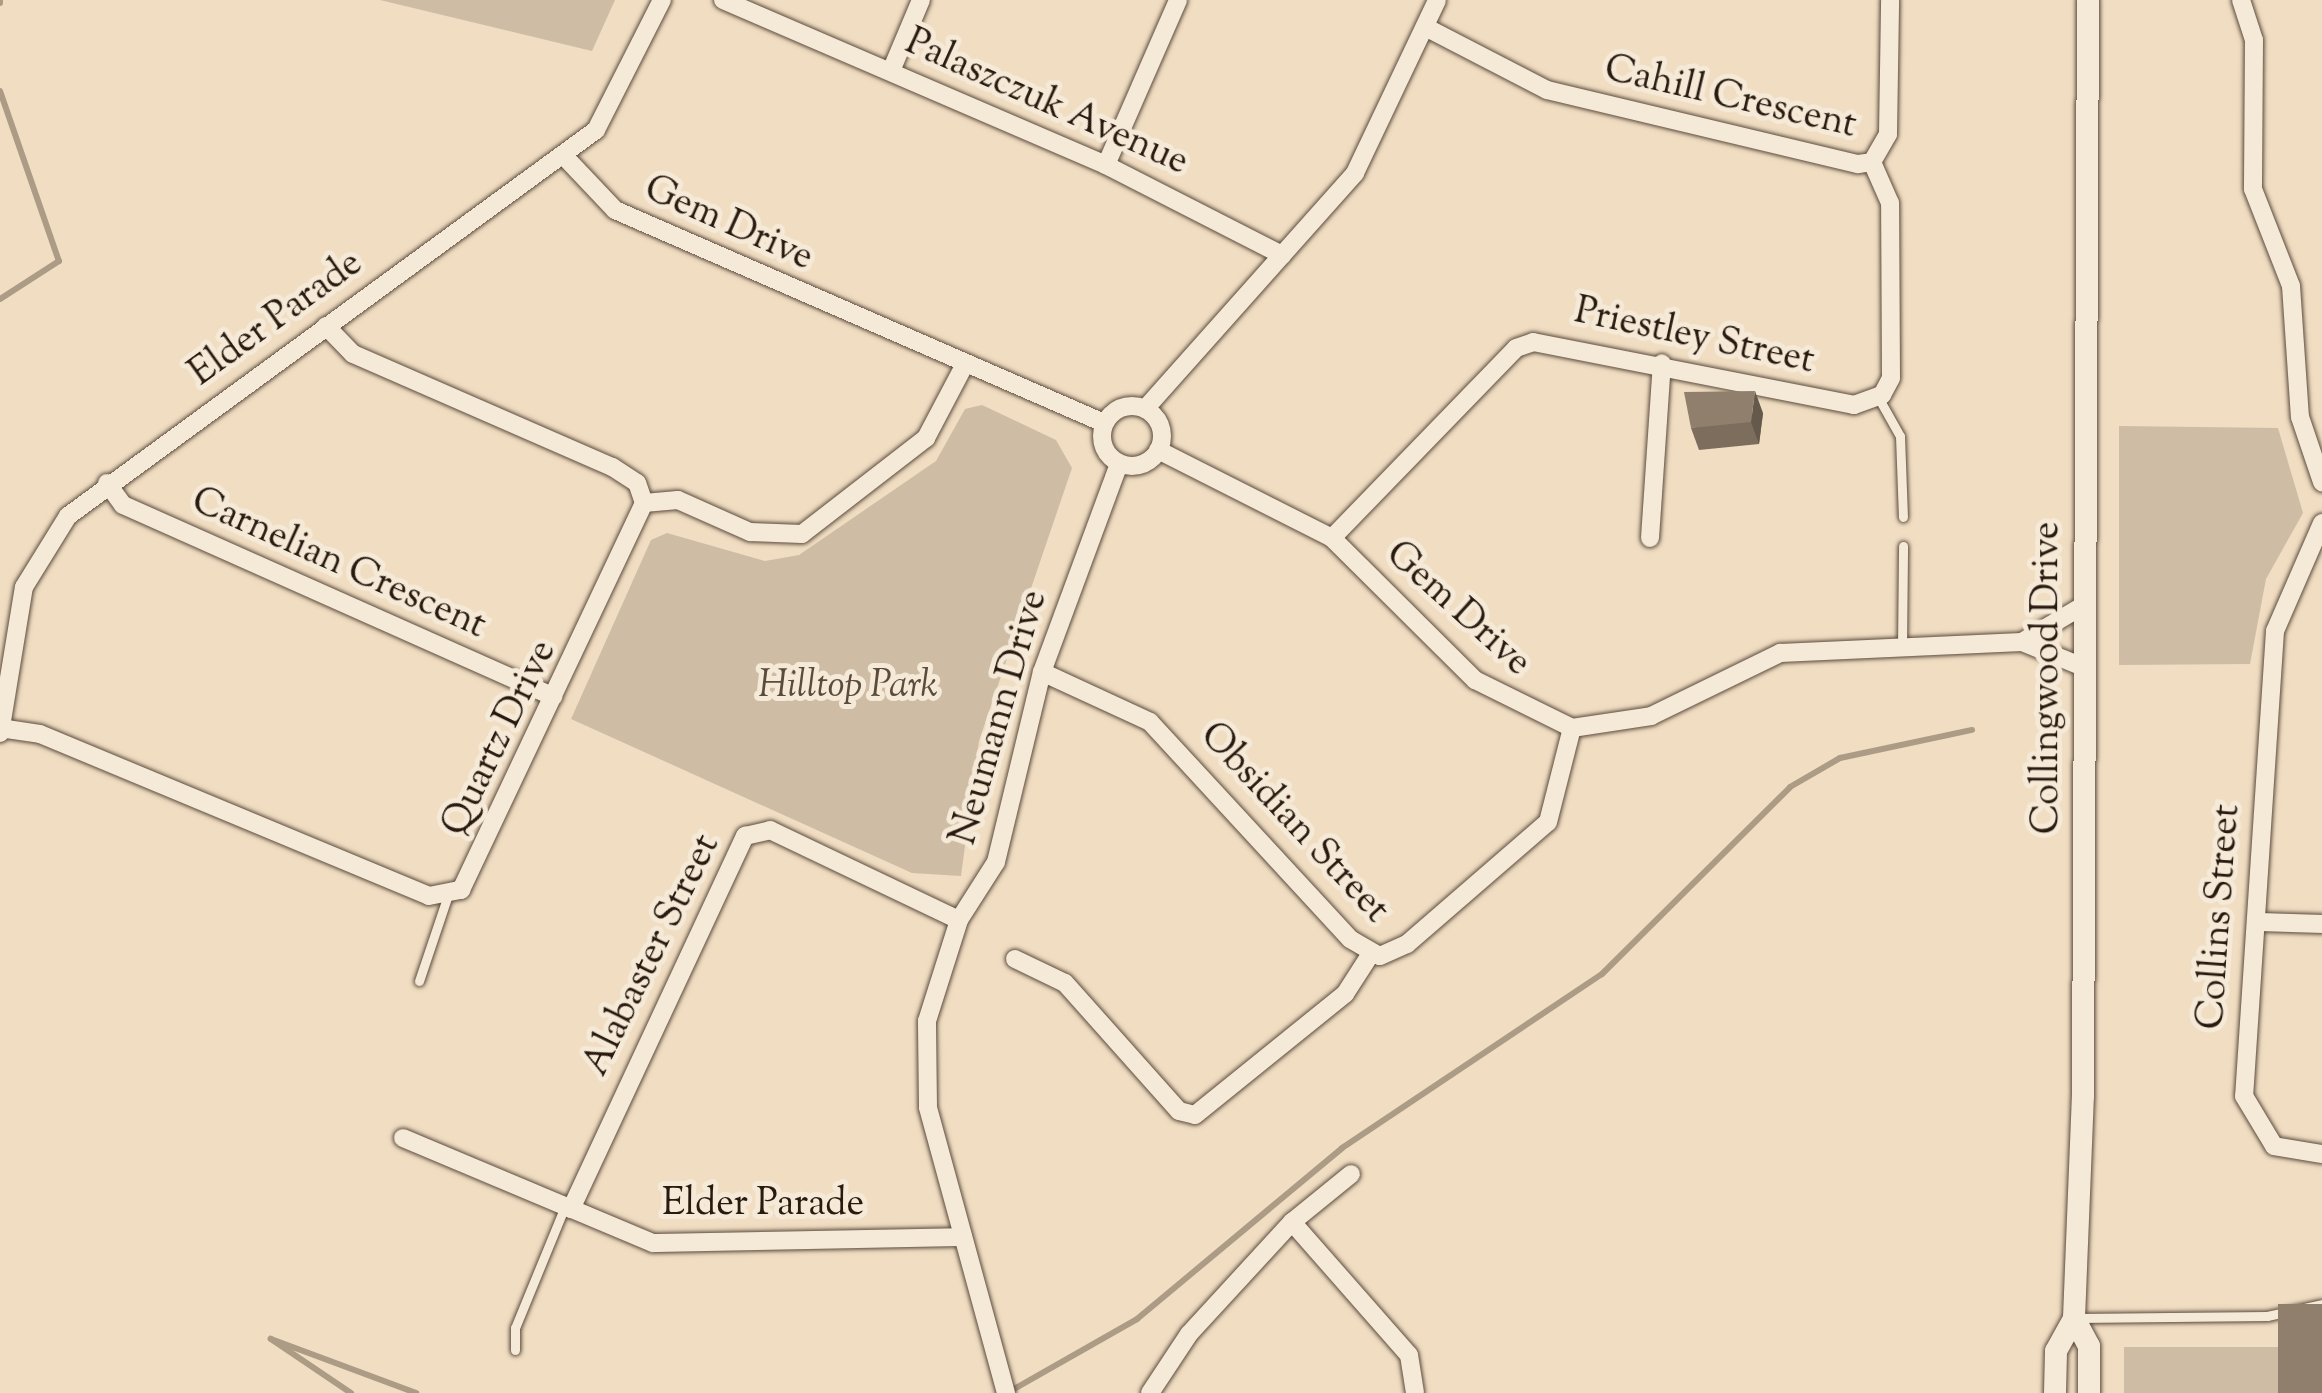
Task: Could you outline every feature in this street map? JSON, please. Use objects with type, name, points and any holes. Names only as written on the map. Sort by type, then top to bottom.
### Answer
[{"type":"main road","name":"Collingwood Drive","points":[[2077,0],[2084,38]]},
{"type":"main road","name":"Collingwood Drive","points":[[2054,1393],[2056,1351],[2074,1318],[2084,604],[2084,38],[2088,0]]},
{"type":"main road","name":"Collingwood Drive","points":[[2074,1318],[2089,1346],[2090,1393]]},
{"type":"street","name":"Elder Parade","points":[[0,731],[24,587],[68,516],[107,483],[564,156],[615,102],[662,0]]},
{"type":"street","name":"Palaszczuk Avenue","points":[[723,0],[1106,166],[1282,255]]},
{"type":"street","points":[[891,71],[921,0]]},
{"type":"street","points":[[1106,166],[1178,0]]},
{"type":"street","points":[[1145,409],[1161,430],[1158,450],[1139,466],[1120,464],[1105,451],[1104,423],[1117,410],[1145,409],[1355,172],[1437,0]]},
{"type":"street","name":"Cahill Crescent","points":[[1425,26],[1547,90],[1843,164],[1872,162],[1890,116],[1890,0]]},
{"type":"street","points":[[2241,0],[2257,91],[2253,189],[2290,286],[2300,416],[2322,482]]},
{"type":"street","name":"Gem Drive","points":[[564,156],[615,210],[964,366],[1104,423]]},
{"type":"street","points":[[1872,162],[1890,203],[1891,378],[1878,396]]},
{"type":"street","points":[[326,326],[354,354],[612,467],[637,484],[644,502],[678,500],[750,532],[802,534],[926,438],[964,366]]},
{"type":"street","name":"Priestley Street","points":[[1332,538],[1516,348],[1553,341],[1854,406],[1878,396]]},
{"type":"street","points":[[1650,538],[1662,363]]},
{"type":"street","name":"Gem Drive","points":[[1158,450],[1332,538],[1475,680],[1572,728]]},
{"type":"street","name":"Neumann Drive","points":[[1006,1393],[928,1107],[926,1021],[959,920],[996,862],[1042,672],[1120,464]]},
{"type":"street","name":"Carnelian Crescent","points":[[107,483],[123,505],[552,696]]},
{"type":"street","name":"Quartz Drive","points":[[447,898],[471,874],[644,502]]},
{"type":"street","name":"Collins Street","points":[[2322,523],[2276,631],[2254,874],[2261,922],[2246,966],[2244,1106],[2274,1146],[2322,1154]]},
{"type":"street","points":[[2022,642],[2084,604]]},
{"type":"street","points":[[1572,728],[1651,716],[1780,654],[2022,642],[2083,668]]},
{"type":"street","name":"Obsidian Street","points":[[1042,672],[1150,722],[1370,955],[1407,944],[1548,822],[1572,728]]},
{"type":"street","points":[[0,731],[40,734],[447,898]]},
{"type":"street","name":"Alabaster Street","points":[[568,1207],[745,836],[770,830],[959,920]]},
{"type":"street","points":[[2261,922],[2322,924]]},
{"type":"street","points":[[1015,959],[1065,983],[1179,1112],[1194,1115],[1345,994],[1370,955]]},
{"type":"street","name":"Elder Parade","points":[[403,1138],[654,1243],[963,1238]]},
{"type":"street","points":[[1150,1393],[1189,1334],[1292,1222],[1351,1174]]},
{"type":"street","points":[[1292,1222],[1409,1355],[1415,1393]]},
{"type":"lane","points":[[1878,396],[1900,436],[1903,516]]},
{"type":"lane","points":[[1902,648],[1903,546]]},
{"type":"lane","points":[[419,981],[447,898]]},
{"type":"lane","points":[[514,1350],[515,1328],[568,1207]]},
{"type":"lane","points":[[2074,1318],[2268,1316],[2306,1304],[2322,1304]]},
{"type":"green space","points":[[380,0],[615,0],[592,51]]},
{"type":"green space","name":"Hilltop Park","points":[[982,405],[1056,440],[1072,468],[979,741],[961,876],[912,873],[571,719],[651,540],[667,533],[765,561],[799,555],[936,461],[965,409]]},
{"type":"green space","points":[[2119,426],[2278,428],[2303,513],[2266,579],[2250,664],[2119,665]]},
{"type":"green space","points":[[2124,1347],[2280,1347],[2280,1393],[2124,1393]]},
{"type":"building","points":[[1755,391],[1751,422],[1691,428],[1684,392]]},
{"type":"building","points":[[2278,1304],[2322,1304],[2322,1393],[2278,1393]]},
{"type":"waterway","points":[[0,91],[59,261],[0,299]]},
{"type":"waterway","points":[[1007,1393],[1137,1319],[1342,1148],[1602,974],[1790,787],[1840,758],[1972,730]]},
{"type":"waterway","points":[[351,1393],[271,1339],[416,1393]]}]
